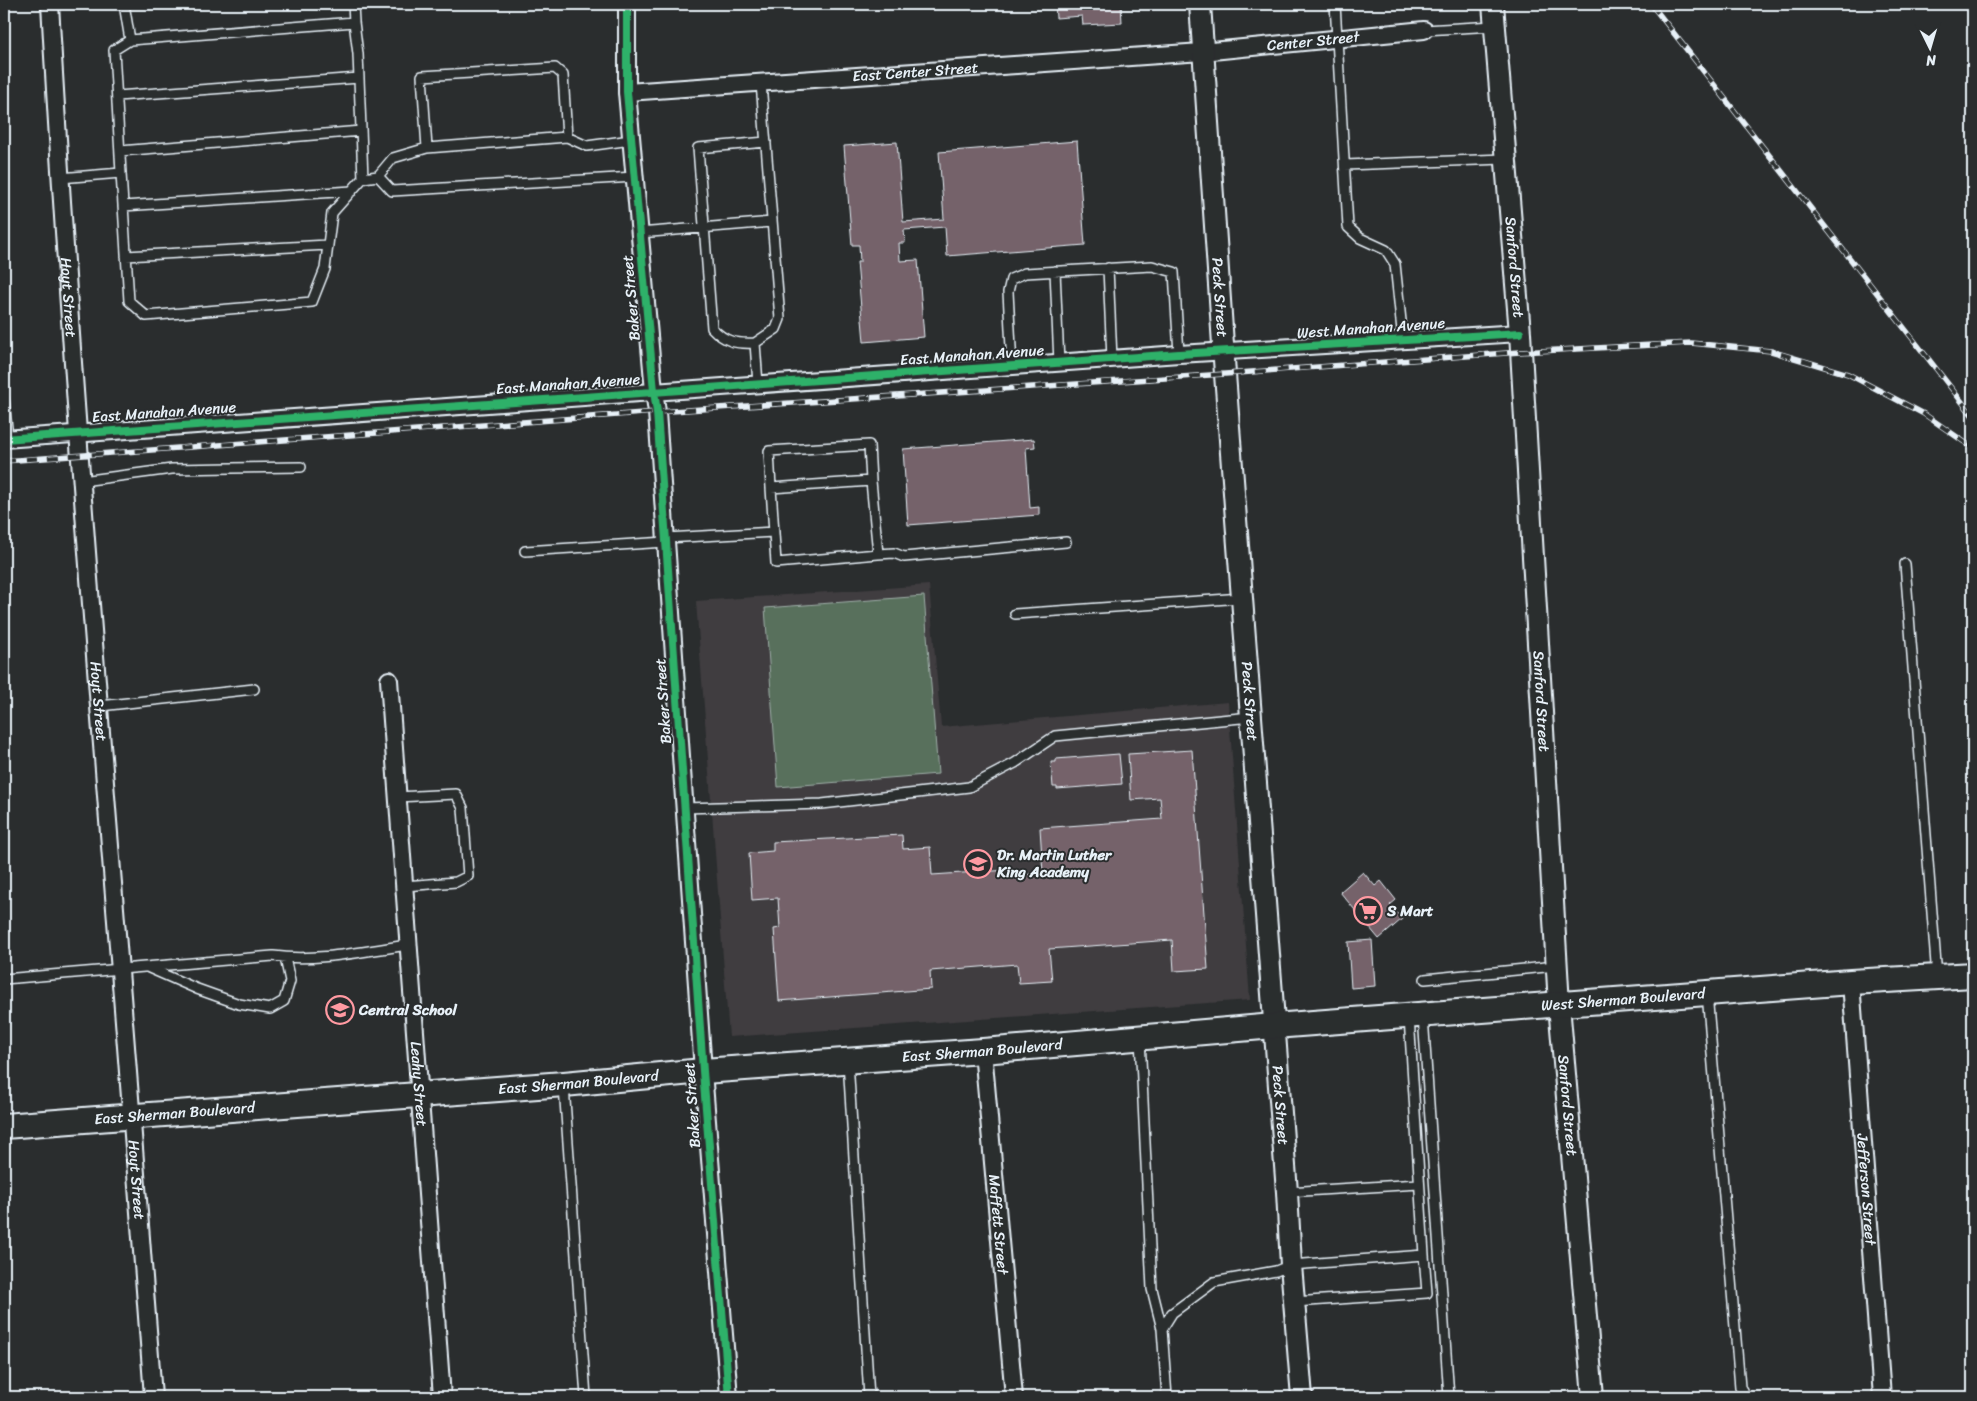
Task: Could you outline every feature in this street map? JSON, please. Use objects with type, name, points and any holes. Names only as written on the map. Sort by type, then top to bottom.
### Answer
[{"type":"main road","name":"West Sherman Boulevard","points":[[1274,1026],[1851,982],[1973,975]]},
{"type":"main road","name":"East Sherman Boulevard","points":[[4,1126],[564,1084],[703,1071],[983,1051],[1274,1026]]},
{"type":"street","name":"Hoyt Street","points":[[50,4],[78,432],[133,1116],[153,1397]]},
{"type":"street","name":"Baker Street","points":[[626,4],[627,92],[657,412],[684,808],[728,1397]]},
{"type":"street","name":"Peck Street","points":[[1200,4],[1202,52],[1302,1397]]},
{"type":"street","name":"Sanford Street","points":[[1493,4],[1504,159],[1520,333],[1556,966],[1593,1397]]},
{"type":"street","name":"Center Street","points":[[1202,52],[1424,30]]},
{"type":"street","name":"East Center Street","points":[[627,92],[1202,52]]},
{"type":"street","name":"West Manahan Avenue","points":[[1224,351],[1520,333]]},
{"type":"street","name":"East Manahan Avenue","points":[[6,438],[1224,351]]},
{"type":"street","name":"Leahy Street","points":[[388,680],[442,1397]]},
{"type":"street","name":"Jefferson Street","points":[[1851,982],[1882,1397]]},
{"type":"street","name":"Maffett Street","points":[[983,1051],[1014,1397]]},
{"type":"lane","points":[[124,4],[130,40]]},
{"type":"lane","points":[[353,4],[359,78],[363,178]]},
{"type":"lane","points":[[1335,4],[1348,227],[1360,238],[1386,250],[1395,264],[1403,340]]},
{"type":"lane","points":[[354,22],[130,40],[114,50],[129,300],[146,316],[312,302],[324,269],[332,213],[363,178],[378,176],[393,158],[427,148],[567,137],[587,146],[631,140]]},
{"type":"lane","points":[[1424,30],[1494,26]]},
{"type":"lane","points":[[427,148],[422,76],[555,68],[563,75],[567,137]]},
{"type":"lane","points":[[117,96],[359,78]]},
{"type":"lane","points":[[761,83],[766,142],[780,319],[776,328],[755,343],[743,344],[721,338],[712,328],[698,148],[766,142]]},
{"type":"lane","points":[[120,151],[361,131]]},
{"type":"lane","points":[[1345,165],[1504,159]]},
{"type":"lane","points":[[60,178],[121,174]]},
{"type":"lane","points":[[378,176],[392,191],[635,177]]},
{"type":"lane","points":[[123,206],[352,191]]},
{"type":"lane","points":[[640,233],[772,222]]},
{"type":"lane","points":[[126,256],[328,245]]},
{"type":"lane","points":[[1012,366],[1008,292],[1012,279],[1025,273],[1152,266],[1174,272],[1179,354]]},
{"type":"lane","points":[[1108,268],[1112,359]]},
{"type":"lane","points":[[1055,272],[1059,363]]},
{"type":"lane","points":[[755,343],[758,384]]},
{"type":"lane","points":[[4,399],[6,438]]},
{"type":"lane","points":[[878,554],[869,445],[769,452],[776,564],[894,553],[904,557],[1066,542]]},
{"type":"lane","points":[[82,480],[172,469],[302,467]]},
{"type":"lane","points":[[771,488],[871,481]]},
{"type":"lane","points":[[525,550],[774,532]]},
{"type":"lane","points":[[1905,564],[1937,977]]},
{"type":"lane","points":[[1015,614],[1242,598]]},
{"type":"lane","points":[[100,706],[254,689]]},
{"type":"lane","points":[[684,808],[822,804],[969,787],[1015,763],[1055,736],[1251,717]]},
{"type":"lane","points":[[397,798],[456,794],[462,808],[468,876],[456,882],[404,886]]},
{"type":"lane","points":[[4,980],[120,968],[273,956],[294,959],[320,958],[408,945]]},
{"type":"lane","points":[[146,966],[197,989],[239,1004],[270,1009],[284,1001],[290,982],[285,958]]},
{"type":"lane","points":[[1425,979],[1556,966]]},
{"type":"lane","points":[[1707,993],[1740,1387],[1746,1397]]},
{"type":"lane","points":[[1294,1302],[1427,1294],[1419,1184],[1416,1016]]},
{"type":"lane","points":[[1416,1016],[1450,1397]]},
{"type":"lane","points":[[1140,1038],[1152,1289],[1162,1329],[1167,1397]]},
{"type":"lane","points":[[848,1061],[869,1397]]},
{"type":"lane","points":[[564,1084],[586,1397]]},
{"type":"lane","points":[[1287,1192],[1419,1184]]},
{"type":"lane","points":[[1162,1329],[1172,1313],[1214,1282],[1276,1272],[1291,1265],[1424,1255]]},
{"type":"shaded area","name":"Dr. Martin Luther King Academy","points":[[929,585],[941,727],[1228,702],[1250,1000],[729,1037],[696,601]]},
{"type":"green space","points":[[924,596],[938,774],[778,787],[765,608]]},
{"type":"building","points":[[1055,4],[1121,4],[1122,23],[1083,25],[1082,16],[1056,18]]},
{"type":"building","points":[[1077,141],[1085,245],[947,256],[945,227],[904,230],[905,243],[899,243],[900,261],[918,260],[924,337],[864,342],[857,262],[860,262],[859,245],[852,245],[844,146],[897,142],[903,222],[944,219],[939,152]]},
{"type":"building","points":[[1034,439],[1035,447],[1026,448],[1030,508],[1039,507],[1039,515],[908,525],[903,449]]},
{"type":"building","points":[[1192,750],[1208,969],[1174,971],[1172,940],[1049,949],[1052,981],[1019,983],[1017,964],[930,971],[931,989],[779,1001],[774,929],[780,928],[778,898],[752,900],[749,853],[773,851],[773,842],[902,835],[903,849],[930,847],[932,875],[1009,870],[1009,876],[1043,873],[1040,828],[1162,819],[1160,798],[1131,800],[1128,754]]},
{"type":"building","points":[[1119,754],[1122,784],[1057,789],[1057,787],[1053,787],[1051,762],[1056,762],[1056,759]]},
{"type":"building","points":[[1363,872],[1375,886],[1381,881],[1396,900],[1390,905],[1402,919],[1379,939],[1340,892]]},
{"type":"building","points":[[1372,940],[1375,986],[1351,988],[1348,942]]},
{"type":"railway","points":[[1651,4],[1973,416]]},
{"type":"railway","points":[[4,461],[657,412],[1520,352],[1691,343],[1771,351],[1848,374],[1924,414],[1973,448]]},
{"type":"cycle path","points":[[627,4],[627,92],[657,412],[703,1071],[729,1397]]},
{"type":"cycle path","points":[[4,439],[1179,354],[1520,333]]},
{"type":"place","name":"Dr. Martin Luther King Academy","points":[[978,864]]},
{"type":"place","name":"S Mart","points":[[1368,911]]},
{"type":"place","name":"Central School","points":[[340,1010]]}]
